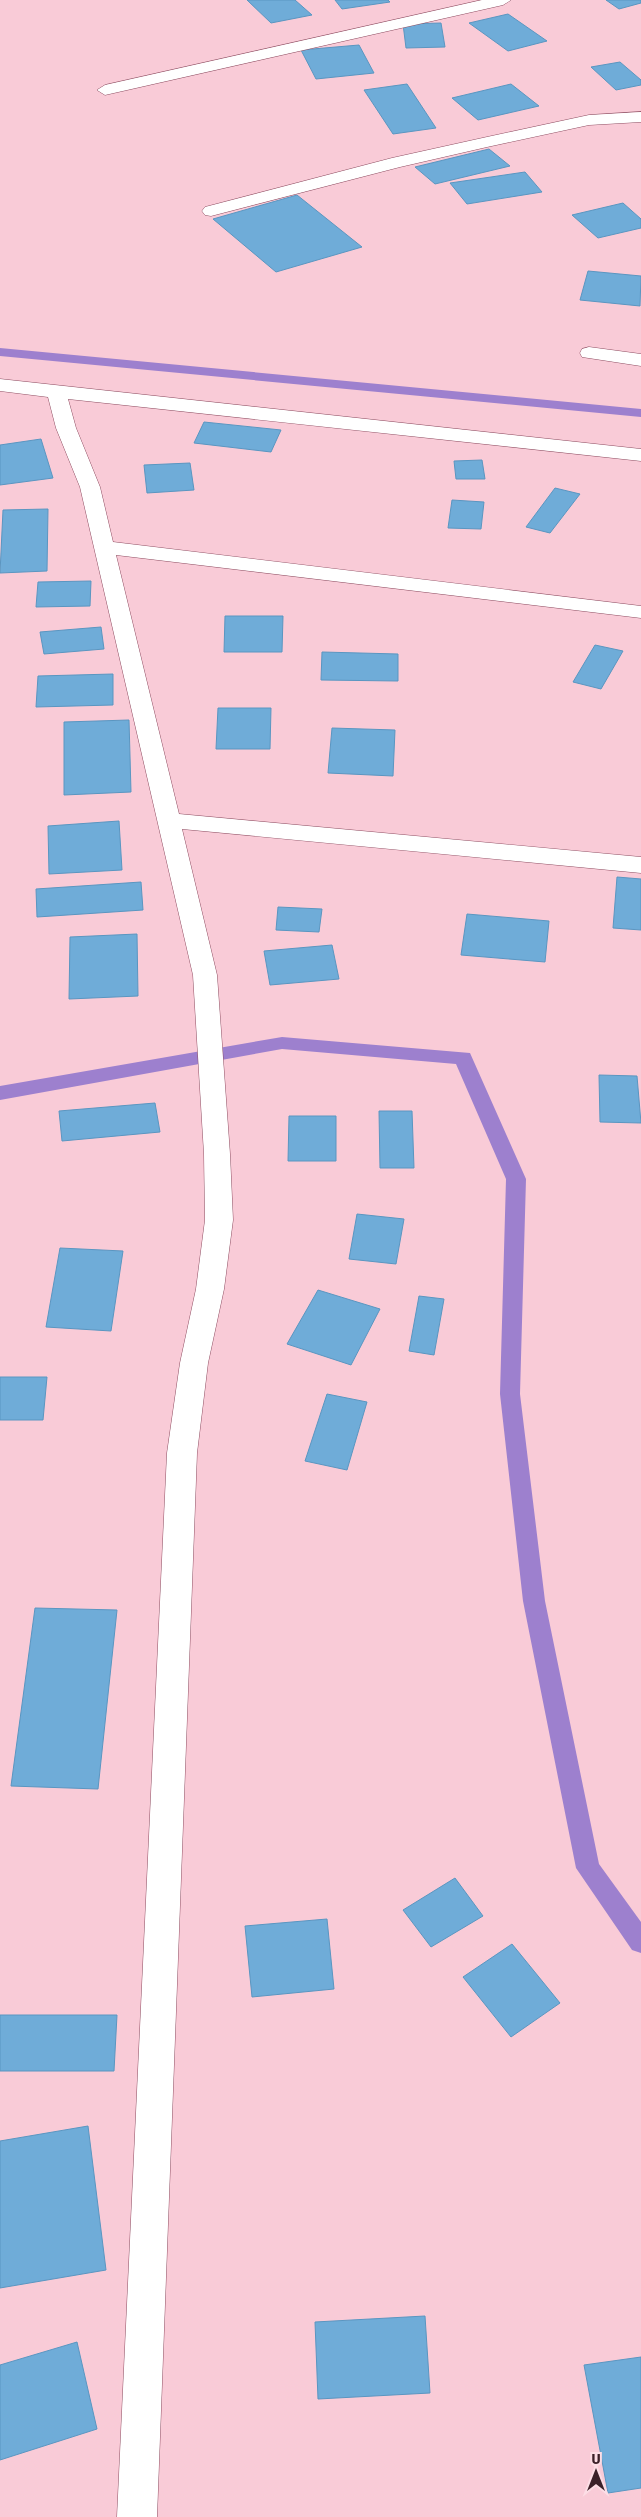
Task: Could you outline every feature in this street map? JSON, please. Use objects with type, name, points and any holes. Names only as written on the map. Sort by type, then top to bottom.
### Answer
[{"type":"street","points":[[105,90],[503,0]]},
{"type":"street","points":[[210,211],[398,162],[487,142],[589,120],[641,117]]},
{"type":"street","points":[[589,354],[641,360]]},
{"type":"street","points":[[0,386],[641,455]]},
{"type":"street","points":[[56,392],[66,428],[90,487],[204,974],[217,1154],[219,1220],[210,1289],[194,1363],[182,1453],[137,2517]]},
{"type":"street","points":[[103,547],[641,612]]},
{"type":"street","points":[[168,820],[641,866]]},
{"type":"building","points":[[247,0],[295,0],[312,15],[271,23]]},
{"type":"building","points":[[335,0],[388,0],[390,2],[342,9]]},
{"type":"building","points":[[606,0],[641,0],[641,3],[619,9]]},
{"type":"building","points":[[508,14],[547,41],[508,51],[469,23]]},
{"type":"building","points":[[441,23],[445,47],[406,48],[403,24]]},
{"type":"building","points":[[359,45],[374,73],[316,79],[301,50]]},
{"type":"building","points":[[620,62],[641,80],[641,85],[616,90],[591,67]]},
{"type":"building","points":[[407,84],[436,128],[393,134],[364,90]]},
{"type":"building","points":[[511,84],[539,106],[478,120],[452,98]]},
{"type":"building","points":[[489,149],[510,166],[435,184],[415,167]]},
{"type":"building","points":[[525,172],[542,192],[467,204],[450,183]]},
{"type":"building","points":[[297,195],[362,247],[276,272],[213,219]]},
{"type":"building","points":[[623,203],[641,219],[641,228],[598,238],[572,215]]},
{"type":"building","points":[[588,271],[641,276],[640,306],[580,300]]},
{"type":"building","points":[[204,422],[281,430],[271,452],[194,443]]},
{"type":"building","points":[[41,439],[53,478],[0,485],[0,445]]},
{"type":"building","points":[[482,460],[485,479],[456,479],[454,461]]},
{"type":"building","points":[[190,463],[194,490],[147,493],[144,465]]},
{"type":"building","points":[[555,488],[580,494],[550,533],[526,527]]},
{"type":"building","points":[[452,500],[484,502],[481,529],[448,528]]},
{"type":"building","points":[[48,509],[47,571],[0,573],[3,510]]},
{"type":"building","points":[[91,581],[90,606],[36,607],[38,582]]},
{"type":"building","points":[[225,616],[283,616],[282,652],[224,652]]},
{"type":"building","points":[[101,627],[104,649],[44,654],[40,632]]},
{"type":"building","points":[[595,645],[623,651],[601,689],[573,682]]},
{"type":"building","points":[[322,652],[398,654],[398,681],[321,680]]},
{"type":"building","points":[[113,674],[113,705],[36,707],[38,676]]},
{"type":"building","points":[[218,708],[271,708],[270,749],[216,749]]},
{"type":"building","points":[[129,720],[131,792],[64,795],[64,722]]},
{"type":"building","points":[[332,728],[395,730],[393,776],[328,773]]},
{"type":"building","points":[[119,821],[122,870],[49,874],[48,826]]},
{"type":"building","points":[[617,877],[641,879],[641,930],[613,928]]},
{"type":"building","points":[[141,882],[143,910],[37,917],[36,889]]},
{"type":"building","points":[[278,907],[322,909],[319,932],[276,930]]},
{"type":"building","points":[[467,914],[549,921],[545,962],[461,955]]},
{"type":"building","points":[[137,934],[138,996],[69,999],[70,937]]},
{"type":"building","points":[[332,945],[339,979],[270,985],[264,951]]},
{"type":"building","points":[[599,1075],[637,1076],[641,1123],[600,1122]]},
{"type":"building","points":[[155,1103],[160,1132],[62,1141],[59,1111]]},
{"type":"building","points":[[379,1111],[412,1111],[414,1168],[380,1168]]},
{"type":"building","points":[[289,1116],[336,1116],[336,1161],[288,1161]]},
{"type":"building","points":[[357,1214],[404,1219],[396,1264],[349,1259]]},
{"type":"building","points":[[60,1248],[123,1251],[111,1331],[46,1327]]},
{"type":"building","points":[[318,1290],[380,1309],[351,1365],[287,1344]]},
{"type":"building","points":[[419,1296],[444,1299],[434,1355],[409,1351]]},
{"type":"building","points":[[0,1377],[47,1377],[43,1420],[0,1420]]},
{"type":"building","points":[[327,1394],[367,1402],[347,1470],[305,1461]]},
{"type":"building","points":[[35,1608],[117,1610],[98,1789],[11,1786]]},
{"type":"building","points":[[455,1878],[483,1916],[431,1947],[403,1910]]},
{"type":"building","points":[[327,1919],[334,1989],[252,1997],[245,1926]]},
{"type":"building","points":[[512,1944],[560,2003],[511,2037],[463,1977]]},
{"type":"building","points":[[0,2015],[117,2015],[114,2071],[0,2071]]},
{"type":"building","points":[[88,2126],[106,2270],[0,2288],[0,2141]]},
{"type":"building","points":[[425,2316],[430,2393],[318,2399],[315,2322]]},
{"type":"building","points":[[77,2342],[97,2429],[0,2460],[0,2365]]},
{"type":"building","points":[[641,2357],[641,2488],[608,2493],[584,2365]]},
{"type":"waterway","points":[[0,352],[641,413]]},
{"type":"waterway","points":[[0,1093],[282,1043],[463,1058],[516,1179],[510,1394],[534,1601],[588,1868],[641,1942]]}]
